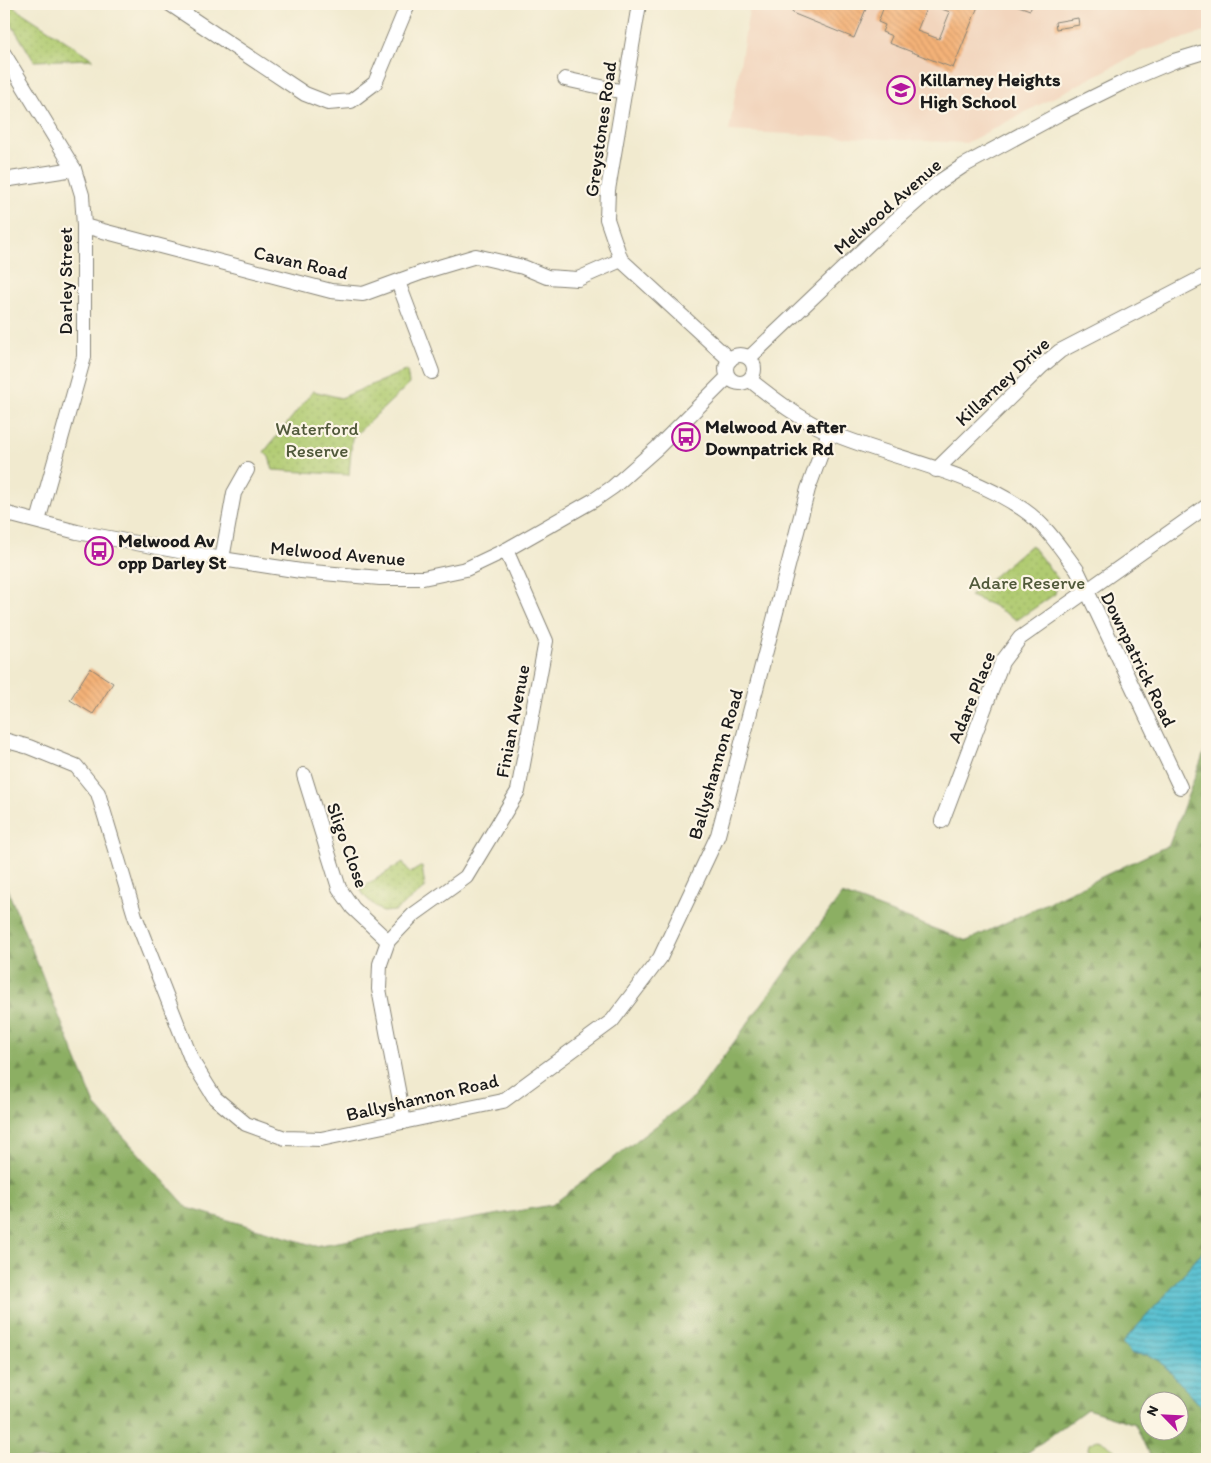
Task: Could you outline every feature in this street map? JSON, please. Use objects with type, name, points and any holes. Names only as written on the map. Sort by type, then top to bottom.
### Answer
[{"type":"street","points":[[170,4],[305,94],[328,103],[351,101],[375,83],[408,4]]},
{"type":"street","name":"Greystones Road","points":[[639,4],[608,190],[607,219],[621,260],[730,360]]},
{"type":"street","name":"Melwood Avenue","points":[[749,358],[871,242],[939,182],[963,166],[1122,82],[1174,61],[1207,51]]},
{"type":"street","name":"Darley Street","points":[[4,54],[74,169],[82,195],[84,226],[84,357],[38,521]]},
{"type":"street","points":[[565,79],[624,92]]},
{"type":"street","points":[[4,180],[74,169]]},
{"type":"street","name":"Cavan Road","points":[[84,226],[332,291],[363,294],[426,271],[476,256],[523,266],[547,277],[578,279],[621,260]]},
{"type":"street","name":"Killarney Drive","points":[[936,470],[1042,366],[1060,352],[1207,275]]},
{"type":"street","points":[[398,282],[432,372]]},
{"type":"street","points":[[741,355],[749,358],[754,366],[750,380],[741,384],[732,381],[728,377],[726,368],[730,360],[741,355]]},
{"type":"street","name":"Melwood Avenue","points":[[4,513],[77,532],[222,559],[301,571],[380,578],[423,578],[466,569],[506,550],[594,500],[613,487],[657,448],[728,377]]},
{"type":"street","name":"Downpatrick Road","points":[[750,380],[787,410],[829,432],[987,488],[1025,510],[1054,538],[1077,570],[1180,787]]},
{"type":"street","name":"Ballyshannon Road","points":[[4,740],[76,766],[98,793],[135,916],[192,1061],[215,1098],[246,1124],[285,1138],[320,1139],[503,1101],[612,1021],[660,958],[718,836],[808,489],[829,432]]},
{"type":"street","points":[[222,559],[234,493],[247,470]]},
{"type":"street","name":"Adare Place","points":[[942,821],[1002,662],[1020,638],[1207,506]]},
{"type":"street","name":"Finian Avenue","points":[[404,1122],[379,989],[380,964],[388,941],[413,915],[466,877],[518,791],[546,641],[506,550]]},
{"type":"street","name":"Sligo Close","points":[[304,775],[339,888],[353,908],[388,941]]},
{"type":"shaded area","name":"Killarney Heights High School","points":[[750,4],[1207,4],[1207,31],[1143,51],[966,143],[729,131]]},
{"type":"green space","points":[[4,4],[9,4],[93,59],[34,61],[4,12]]},
{"type":"green space","name":"Waterford Reserve","points":[[407,370],[409,384],[352,438],[349,475],[273,470],[269,457],[264,452],[313,391],[341,398]]},
{"type":"green space","name":"Adare Reserve","points":[[1031,545],[1058,579],[1055,594],[1017,620],[992,605],[970,596]]},
{"type":"green space","points":[[1207,745],[1207,1246],[1179,1280],[1132,1354],[1148,1355],[1160,1360],[1187,1390],[1138,1390],[1138,1431],[1135,1424],[1087,1409],[1019,1459],[4,1459],[4,881],[95,1105],[188,1208],[315,1246],[552,1205],[694,1097],[842,894],[967,941],[1169,845]]},
{"type":"green space","points":[[403,862],[410,873],[422,866],[425,888],[395,911],[382,912],[365,897],[360,889]]},
{"type":"green space","points":[[1188,1392],[1199,1404],[1207,1426],[1207,1459],[1151,1459],[1142,1440],[1188,1440]]},
{"type":"green space","points":[[1097,1440],[1111,1446],[1120,1459],[1107,1459],[1106,1455],[1102,1452],[1093,1453],[1088,1450],[1089,1444]]},
{"type":"water","points":[[1207,1246],[1207,1426],[1199,1404],[1160,1361],[1148,1355],[1132,1354],[1122,1343]]},
{"type":"building","points":[[796,4],[828,4],[841,9],[843,4],[868,4],[854,38],[792,13]]},
{"type":"building","points":[[885,4],[928,4],[979,4],[953,68],[889,43],[892,36],[882,32],[885,25],[878,22]],"holes":[[[928,4],[950,12],[939,39],[917,31]]]},
{"type":"building","points":[[1013,4],[1033,4],[1030,10]]},
{"type":"building","points":[[1078,18],[1079,25],[1056,29],[1055,22]]},
{"type":"building","points":[[90,668],[113,683],[93,714],[70,700]]},
{"type":"place","name":"Killarney Heights High School","points":[[901,90]]},
{"type":"place","name":"Melwood Av after Downpatrick Rd","points":[[686,437]]},
{"type":"place","name":"Melwood Av opp Darley St","points":[[99,551]]}]
